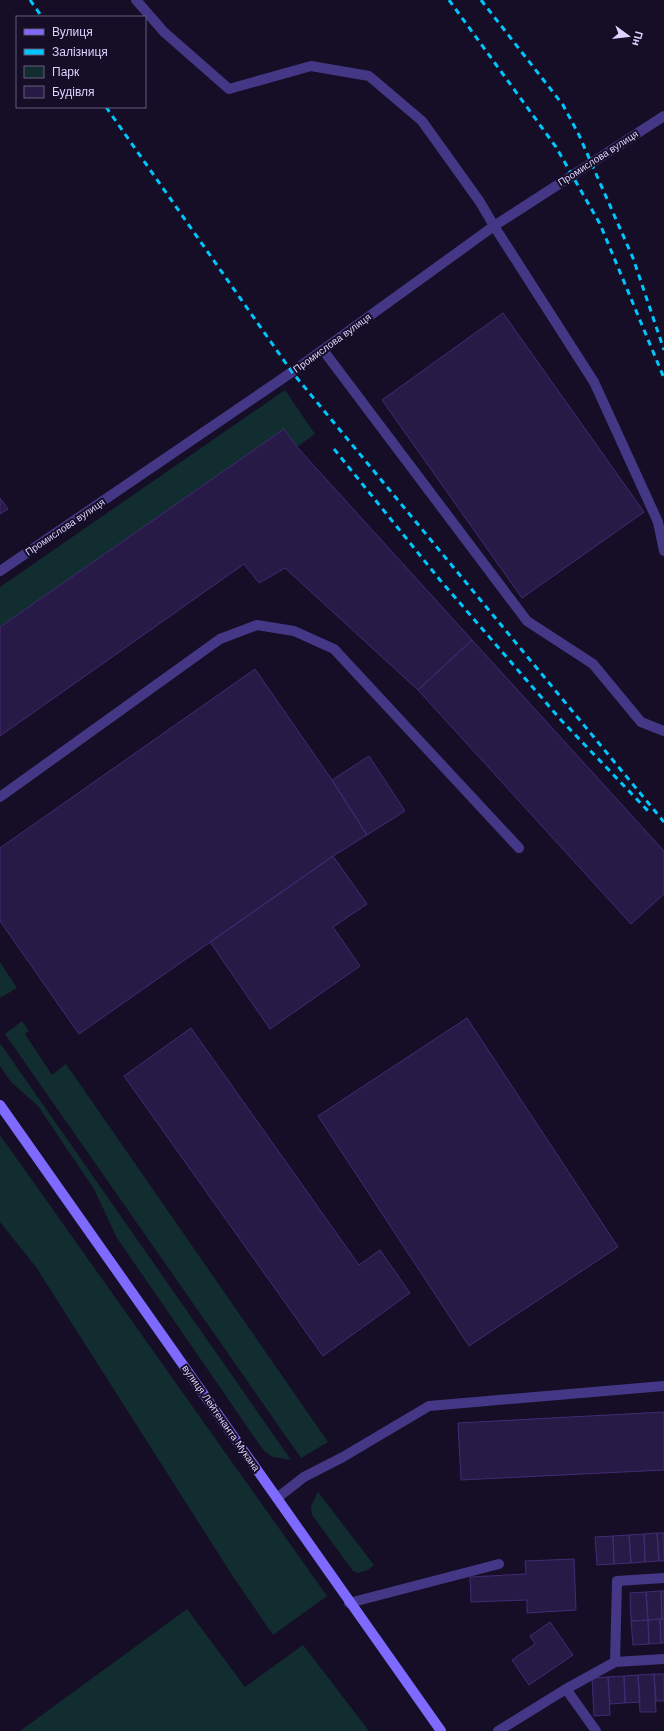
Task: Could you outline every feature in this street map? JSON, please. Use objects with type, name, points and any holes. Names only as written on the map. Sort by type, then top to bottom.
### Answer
[{"type":"main road","name":"вулиця Лейтенанта Мукана","points":[[0,1105],[277,1498],[349,1603],[441,1731]]},
{"type":"street","points":[[136,0],[164,32],[229,89],[311,66],[369,76],[422,121],[480,202],[594,382],[658,522],[664,551]]},
{"type":"street","name":"Промислова вулиця","points":[[0,571],[323,350],[494,226],[664,116]]},
{"type":"street","points":[[323,350],[527,621],[592,664],[641,722],[664,731]]},
{"type":"street","points":[[0,797],[220,639],[257,625],[294,630],[334,649],[519,848]]},
{"type":"street","points":[[277,1498],[304,1477],[343,1457],[429,1406],[664,1386]]},
{"type":"street","points":[[349,1603],[499,1564]]},
{"type":"street","points":[[615,1662],[617,1580],[664,1578]]},
{"type":"street","points":[[498,1731],[566,1689],[615,1662],[664,1659]]},
{"type":"street","points":[[566,1689],[596,1731]]},
{"type":"green space","points":[[285,390],[315,434],[297,447],[284,429],[0,627],[0,587]]},
{"type":"green space","points":[[0,962],[17,988],[0,998]]},
{"type":"green space","points":[[22,1021],[29,1031],[25,1034],[52,1075],[66,1064],[328,1442],[301,1458],[5,1034]]},
{"type":"green space","points":[[0,1043],[291,1460],[273,1457],[264,1451],[117,1238],[94,1189],[38,1106],[11,1082],[0,1066]]},
{"type":"green space","points":[[0,1135],[327,1596],[273,1635],[232,1575],[36,1267],[0,1222]]},
{"type":"green space","points":[[318,1492],[374,1565],[368,1570],[358,1573],[353,1571],[312,1515],[311,1506]]},
{"type":"green space","points":[[187,1609],[245,1687],[303,1645],[369,1731],[20,1731]]},
{"type":"building","points":[[503,313],[644,512],[522,598],[382,400]]},
{"type":"building","points":[[284,429],[297,447],[472,640],[418,690],[285,568],[259,583],[244,564],[0,736],[0,627]]},
{"type":"building","points":[[0,498],[8,509],[0,514]]},
{"type":"building","points":[[472,640],[664,851],[664,894],[631,924],[418,690]]},
{"type":"building","points":[[255,669],[332,780],[367,835],[333,856],[79,1034],[0,921],[0,848]]},
{"type":"building","points":[[369,756],[405,811],[367,835],[332,780]]},
{"type":"building","points":[[333,856],[367,904],[333,927],[360,966],[270,1029],[210,942]]},
{"type":"building","points":[[467,1018],[618,1247],[469,1346],[318,1116]]},
{"type":"building","points":[[191,1028],[359,1265],[380,1250],[410,1293],[323,1356],[124,1076]]},
{"type":"building","points":[[664,1412],[664,1470],[461,1480],[458,1423]]},
{"type":"building","points":[[657,1533],[659,1561],[645,1562],[644,1534]]},
{"type":"building","points":[[657,1533],[664,1533],[664,1561],[659,1561]]},
{"type":"building","points":[[644,1534],[645,1562],[631,1563],[629,1535]]},
{"type":"building","points":[[629,1535],[631,1563],[614,1564],[613,1536]]},
{"type":"building","points":[[613,1536],[614,1564],[597,1565],[595,1537]]},
{"type":"building","points":[[574,1559],[576,1610],[527,1613],[527,1600],[471,1602],[470,1577],[526,1574],[525,1561]]},
{"type":"building","points":[[661,1591],[662,1619],[648,1620],[646,1592]]},
{"type":"building","points":[[661,1591],[664,1591],[664,1619],[662,1619]]},
{"type":"building","points":[[646,1592],[648,1620],[631,1621],[630,1593]]},
{"type":"building","points":[[660,1619],[664,1619],[664,1643],[661,1643]]},
{"type":"building","points":[[660,1619],[661,1643],[649,1644],[648,1620]]},
{"type":"building","points":[[648,1620],[649,1644],[633,1645],[631,1621]]},
{"type":"building","points":[[550,1622],[573,1655],[529,1685],[512,1660],[535,1644],[530,1636]]},
{"type":"building","points":[[654,1674],[664,1674],[664,1701],[656,1701]]},
{"type":"building","points":[[654,1674],[656,1712],[640,1712],[638,1675]]},
{"type":"building","points":[[638,1675],[640,1702],[625,1703],[624,1676]]},
{"type":"building","points":[[624,1676],[625,1703],[610,1704],[608,1677]]},
{"type":"building","points":[[608,1677],[610,1715],[594,1716],[592,1678]]},
{"type":"railway","points":[[30,0],[41,16]]},
{"type":"railway","points":[[449,0],[556,147],[600,224],[664,378]]},
{"type":"railway","points":[[481,0],[563,105],[579,135],[633,258],[664,350]]},
{"type":"railway","points":[[107,108],[292,372],[664,822]]},
{"type":"railway","points":[[334,449],[440,580],[561,720],[650,813]]}]
